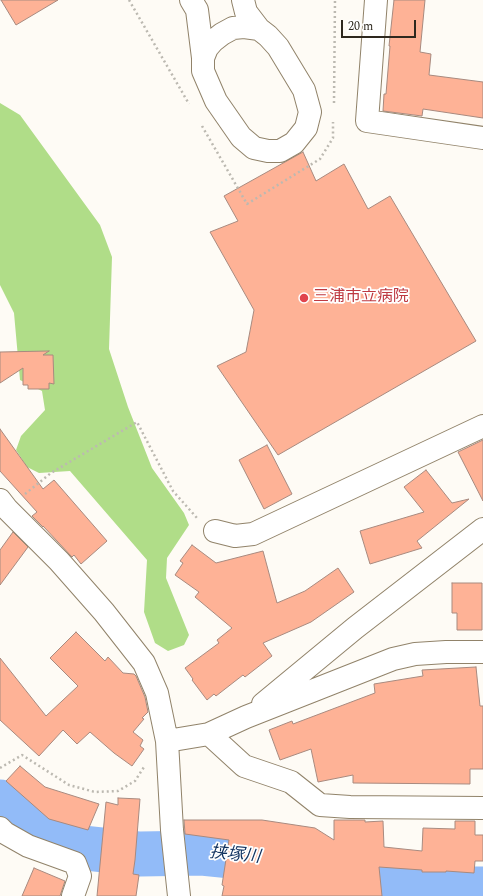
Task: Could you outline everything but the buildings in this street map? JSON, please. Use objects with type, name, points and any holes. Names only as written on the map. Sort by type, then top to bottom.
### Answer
[{"type":"street","points":[[192,0],[197,10],[203,58],[203,71],[216,101],[241,137],[254,148],[268,151],[280,151],[294,143],[306,128],[310,112],[304,90],[278,47],[259,29],[246,12],[243,0]]},
{"type":"street","points":[[376,0],[367,121],[483,138]]},
{"type":"street","points":[[203,58],[207,48],[213,41],[233,28],[244,27],[259,29]]},
{"type":"street","points":[[215,531],[235,536],[252,534],[483,426]]},
{"type":"street","points":[[4,505],[59,561],[104,612],[144,663],[157,693],[167,741],[172,830],[179,895]]},
{"type":"street","points":[[246,717],[355,628],[483,529]]},
{"type":"street","points":[[167,741],[209,734],[246,717],[393,659],[415,654],[483,652]]},
{"type":"street","points":[[209,734],[244,766],[291,782],[320,805],[350,807],[483,808]]},
{"type":"street","points":[[0,828],[28,846],[75,863],[80,876],[73,896]]},
{"type":"path","points":[[129,0],[190,106]]},
{"type":"path","points":[[334,107],[335,0]]},
{"type":"path","points":[[202,125],[247,204],[320,159],[333,138],[334,115]]},
{"type":"path","points":[[4,505],[51,473],[137,422],[173,491],[201,522],[215,531]]},
{"type":"path","points":[[0,768],[22,755],[68,785],[96,792],[118,791],[135,781],[146,761]]},
{"type":"green space","points":[[0,103],[20,115],[100,225],[112,257],[109,349],[128,407],[152,468],[184,513],[189,525],[167,558],[166,578],[189,635],[184,645],[168,651],[155,643],[144,612],[147,560],[70,471],[39,473],[27,467],[16,450],[21,436],[45,410],[42,391],[20,380],[14,313],[0,285]]},
{"type":"waterway","name":"挟塚川","points":[[0,802],[33,832],[66,846],[140,854],[202,853],[281,861],[398,883],[463,889],[483,889]]},
{"type":"place","name":"三浦市立病院","points":[[304,298]]}]
